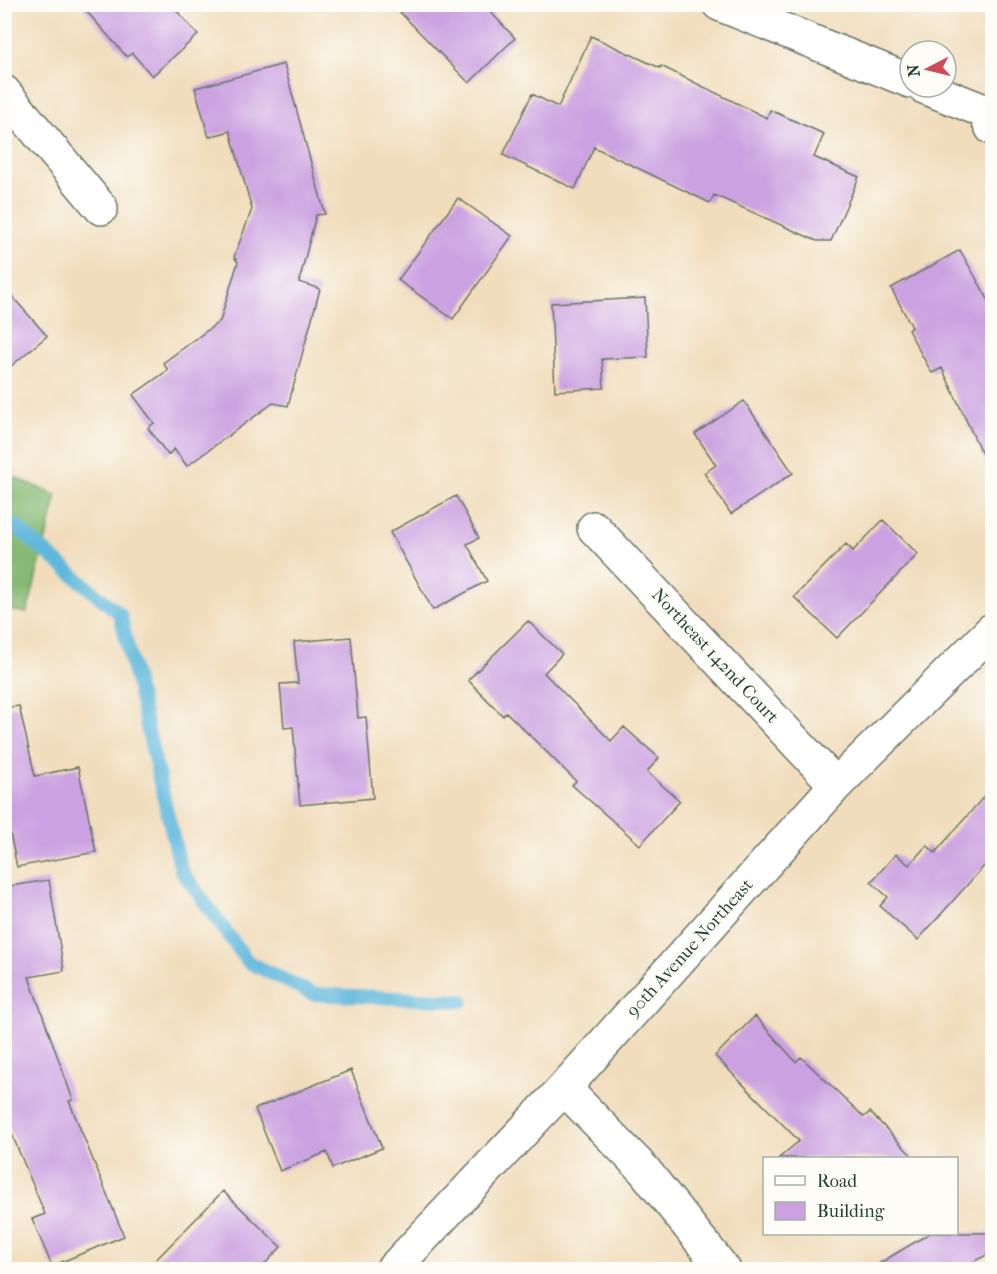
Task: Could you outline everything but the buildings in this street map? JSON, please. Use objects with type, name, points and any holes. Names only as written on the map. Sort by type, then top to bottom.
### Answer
[{"type":"street","points":[[719,4],[898,76]]},
{"type":"street","points":[[4,92],[101,208]]},
{"type":"street","points":[[953,99],[990,114]]},
{"type":"street","name":"Northeast 142nd Court","points":[[594,528],[836,785]]},
{"type":"street","name":"90th Avenue Northeast","points":[[392,1269],[564,1088],[836,785],[993,630]]},
{"type":"street","points":[[564,1088],[644,1170],[724,1269]]},
{"type":"green space","points":[[5,473],[57,496],[27,613],[5,609]]},
{"type":"waterway","points":[[4,521],[10,522],[120,614],[181,870],[248,962],[313,994],[462,1001]]}]
